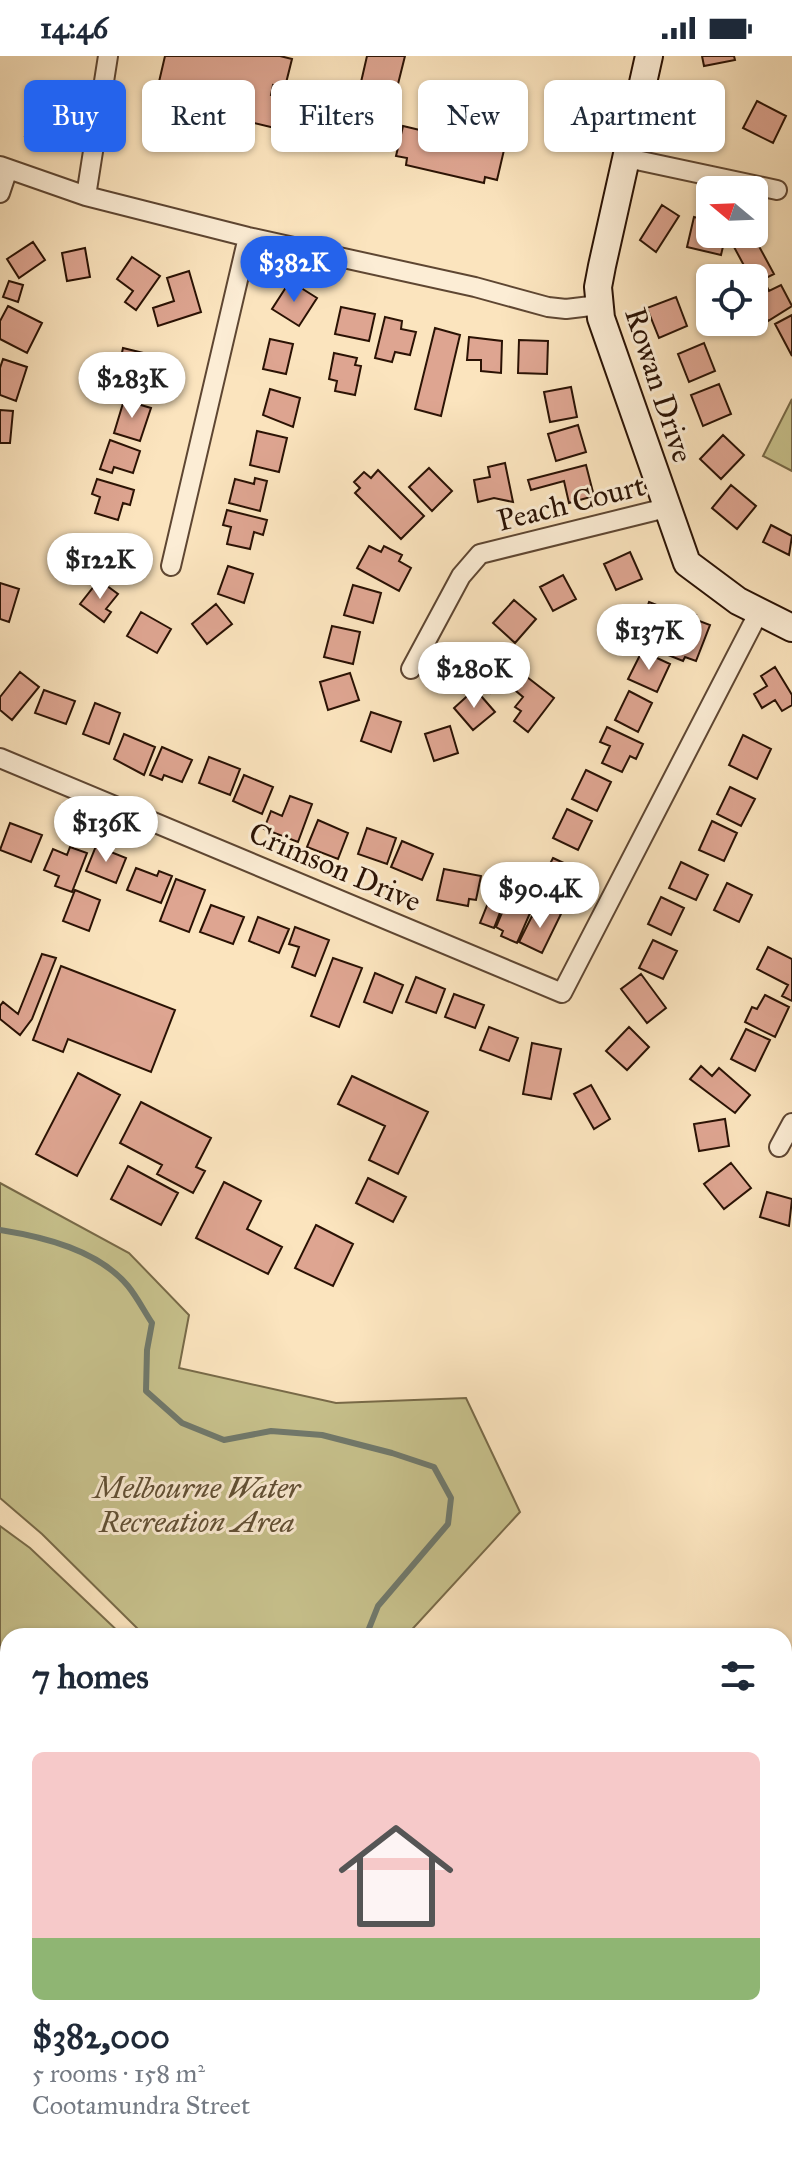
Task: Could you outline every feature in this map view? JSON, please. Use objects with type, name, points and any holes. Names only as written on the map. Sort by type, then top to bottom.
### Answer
[{"type":"street","points":[[86,196],[108,56]]},
{"type":"street","name":"Rowan Drive","points":[[649,56],[598,287],[601,318],[687,563],[738,601],[792,628]]},
{"type":"street","points":[[627,158],[777,190]]},
{"type":"street","points":[[0,193],[4,168],[86,196],[548,307],[566,309],[599,305]]},
{"type":"street","points":[[171,566],[248,237]]},
{"type":"street","name":"Peach Court","points":[[411,669],[461,576],[480,554],[666,508]]},
{"type":"street","name":"Crimson Drive","points":[[0,758],[562,993],[759,612]]},
{"type":"street","points":[[779,1147],[792,1123]]},
{"type":"green space","points":[[792,399],[792,471],[763,456]]},
{"type":"green space","name":"Melbourne Water Recreation Area","points":[[0,1183],[129,1253],[189,1315],[179,1368],[336,1403],[466,1398],[520,1512],[413,1628],[137,1628],[42,1534],[0,1498]]},
{"type":"green space","points":[[0,1526],[30,1548],[115,1628],[0,1628]]},
{"type":"building","points":[[165,56],[280,56],[292,59],[287,80],[271,80],[271,127],[255,123],[255,80],[159,80]]},
{"type":"building","points":[[367,56],[405,56],[399,80],[361,80]]},
{"type":"building","points":[[702,56],[734,56],[735,60],[704,66]]},
{"type":"building","points":[[757,101],[786,116],[773,143],[743,128]]},
{"type":"building","points":[[403,126],[418,130],[418,152],[504,152],[497,180],[485,177],[484,183],[406,165],[407,158],[396,156],[397,152],[402,152]]},
{"type":"building","points":[[662,205],[679,216],[656,252],[640,240]]},
{"type":"building","points":[[694,217],[696,248],[723,248],[721,255],[687,247]]},
{"type":"building","points":[[33,242],[45,260],[19,278],[7,259]]},
{"type":"building","points":[[85,248],[90,277],[67,281],[62,253]]},
{"type":"building","points":[[735,248],[760,248],[774,274],[768,277],[768,264],[743,264]]},
{"type":"building","points":[[132,257],[160,276],[136,310],[125,302],[133,291],[117,279]]},
{"type":"building","points":[[189,271],[201,312],[158,326],[153,308],[174,301],[167,278]]},
{"type":"building","points":[[9,281],[23,285],[18,302],[3,297]]},
{"type":"building","points":[[290,281],[317,298],[299,326],[272,309]]},
{"type":"building","points":[[781,285],[792,306],[768,321],[768,289]]},
{"type":"building","points":[[676,297],[687,326],[659,338],[647,308]]},
{"type":"building","points":[[8,306],[42,323],[27,353],[0,339],[0,321]]},
{"type":"building","points":[[341,307],[375,314],[369,341],[335,334]]},
{"type":"building","points":[[792,315],[792,356],[775,324]]},
{"type":"building","points":[[385,317],[402,321],[401,329],[416,332],[410,355],[395,352],[392,362],[375,358]]},
{"type":"building","points":[[435,328],[460,335],[441,416],[415,409]]},
{"type":"building","points":[[469,337],[502,341],[501,373],[481,371],[481,360],[467,360]]},
{"type":"building","points":[[270,339],[293,344],[286,374],[263,369]]},
{"type":"building","points":[[519,340],[548,341],[547,374],[518,373]]},
{"type":"building","points":[[704,343],[715,371],[689,382],[678,354]]},
{"type":"building","points":[[123,348],[176,361],[168,395],[123,384],[127,368],[119,366]]},
{"type":"building","points":[[334,353],[357,358],[355,365],[361,366],[355,395],[335,391],[337,381],[329,379]]},
{"type":"building","points":[[3,359],[27,367],[16,401],[0,395]]},
{"type":"building","points":[[719,384],[731,414],[703,426],[691,395]]},
{"type":"building","points":[[571,387],[577,417],[550,422],[544,392]]},
{"type":"building","points":[[270,389],[300,398],[293,427],[263,415]]},
{"type":"building","points":[[124,400],[151,408],[140,441],[114,433]]},
{"type":"building","points":[[0,410],[13,411],[10,443],[0,443]]},
{"type":"building","points":[[578,425],[586,452],[556,461],[548,434]]},
{"type":"building","points":[[257,431],[287,438],[279,472],[250,465]]},
{"type":"building","points":[[723,435],[744,455],[721,479],[700,459]]},
{"type":"building","points":[[110,440],[140,451],[133,473],[114,467],[112,473],[100,469]]},
{"type":"building","points":[[505,463],[513,502],[494,498],[478,502],[474,480],[490,477],[488,467]]},
{"type":"building","points":[[586,465],[594,496],[569,503],[564,481],[531,490],[528,480]]},
{"type":"building","points":[[429,468],[452,491],[432,511],[409,487]]},
{"type":"building","points":[[378,470],[424,516],[401,539],[355,493],[360,488],[354,482],[364,472],[371,478]]},
{"type":"building","points":[[255,478],[267,481],[260,511],[229,503],[235,479],[254,484]]},
{"type":"building","points":[[97,479],[134,490],[130,505],[123,503],[118,520],[95,513],[100,497],[92,494]]},
{"type":"building","points":[[731,485],[756,506],[737,529],[712,508]]},
{"type":"building","points":[[227,510],[267,520],[263,535],[254,532],[250,549],[227,544],[231,527],[223,525]]},
{"type":"building","points":[[771,525],[792,536],[789,555],[763,542]]},
{"type":"building","points":[[73,539],[106,541],[104,566],[72,563]]},
{"type":"building","points":[[369,546],[381,552],[384,546],[402,555],[399,561],[411,568],[399,591],[357,568]]},
{"type":"building","points":[[630,552],[642,579],[616,590],[604,564]]},
{"type":"building","points":[[228,566],[253,574],[244,603],[218,594]]},
{"type":"building","points":[[563,575],[576,599],[553,611],[540,587]]},
{"type":"building","points":[[99,580],[118,594],[106,609],[111,612],[104,622],[80,604]]},
{"type":"building","points":[[0,583],[19,589],[9,622],[0,619]]},
{"type":"building","points":[[353,585],[381,593],[373,623],[344,615]]},
{"type":"building","points":[[514,600],[536,619],[515,643],[493,623]]},
{"type":"building","points":[[649,602],[672,611],[658,645],[626,631],[636,607],[646,611]]},
{"type":"building","points":[[216,604],[232,624],[207,644],[192,624]]},
{"type":"building","points":[[677,608],[696,615],[694,619],[710,625],[696,661],[685,657],[683,661],[663,653],[668,642],[673,644],[679,630],[670,627]]},
{"type":"building","points":[[141,612],[171,629],[157,653],[127,636]]},
{"type":"building","points":[[332,626],[360,632],[353,664],[324,657]]},
{"type":"building","points":[[497,645],[513,683],[491,693],[475,654]]},
{"type":"building","points":[[642,651],[670,664],[657,692],[628,679]]},
{"type":"building","points":[[775,667],[792,695],[792,705],[782,711],[775,700],[762,708],[754,694],[767,686],[761,676]]},
{"type":"building","points":[[20,672],[39,687],[12,720],[0,710],[0,697]]},
{"type":"building","points":[[350,673],[359,700],[328,710],[320,682]]},
{"type":"building","points":[[527,677],[554,698],[528,732],[514,721],[521,711],[515,707],[523,697],[516,691]]},
{"type":"building","points":[[475,689],[495,712],[473,730],[454,708]]},
{"type":"building","points":[[44,690],[75,701],[66,724],[35,713]]},
{"type":"building","points":[[629,691],[652,703],[638,732],[615,720]]},
{"type":"building","points":[[95,703],[120,713],[109,744],[83,734]]},
{"type":"building","points":[[371,712],[401,722],[391,752],[361,741]]},
{"type":"building","points":[[450,726],[458,753],[434,761],[425,734]]},
{"type":"building","points":[[607,727],[643,744],[636,759],[630,756],[622,772],[602,763],[610,746],[600,742]]},
{"type":"building","points":[[124,734],[155,747],[144,775],[114,759]]},
{"type":"building","points":[[743,735],[771,749],[757,779],[729,765]]},
{"type":"building","points":[[162,747],[192,760],[182,782],[164,775],[162,780],[150,775]]},
{"type":"building","points":[[209,757],[240,769],[230,795],[199,783]]},
{"type":"building","points":[[586,770],[611,782],[597,811],[572,799]]},
{"type":"building","points":[[244,775],[273,787],[262,814],[233,801]]},
{"type":"building","points":[[730,787],[755,799],[741,826],[717,814]]},
{"type":"building","points":[[290,796],[312,804],[298,842],[264,829],[271,811],[282,816]]},
{"type":"building","points":[[567,809],[592,821],[578,850],[553,838]]},
{"type":"building","points":[[318,820],[348,833],[338,859],[307,847]]},
{"type":"building","points":[[712,821],[737,833],[724,861],[699,850]]},
{"type":"building","points":[[10,823],[42,835],[31,862],[0,850]]},
{"type":"building","points":[[367,828],[396,838],[387,864],[358,854]]},
{"type":"building","points":[[402,841],[433,854],[422,880],[391,867]]},
{"type":"building","points":[[96,846],[126,858],[116,883],[86,871]]},
{"type":"building","points":[[70,847],[87,853],[72,892],[55,886],[59,876],[44,870],[53,849],[67,855]]},
{"type":"building","points":[[553,858],[579,870],[565,898],[539,885]]},
{"type":"building","points":[[681,862],[708,875],[696,900],[669,888]]},
{"type":"building","points":[[136,868],[157,876],[159,871],[172,876],[161,903],[127,890]]},
{"type":"building","points":[[444,869],[481,876],[476,900],[469,899],[468,906],[437,900]]},
{"type":"building","points":[[494,872],[509,877],[507,882],[511,884],[494,928],[480,923],[492,893],[487,891]]},
{"type":"building","points":[[176,879],[205,890],[189,932],[160,921]]},
{"type":"building","points":[[727,883],[752,895],[739,922],[714,910]]},
{"type":"building","points":[[75,890],[100,900],[89,931],[63,921]]},
{"type":"building","points":[[521,890],[537,897],[517,943],[501,936],[503,931],[496,927],[510,894],[518,897]]},
{"type":"building","points":[[661,897],[684,908],[671,935],[648,924]]},
{"type":"building","points":[[211,905],[244,917],[233,944],[200,932]]},
{"type":"building","points":[[547,907],[561,914],[542,953],[519,942],[532,916],[540,920]]},
{"type":"building","points":[[258,917],[289,929],[279,953],[249,941]]},
{"type":"building","points":[[295,927],[329,940],[315,976],[292,967],[299,947],[289,944]]},
{"type":"building","points":[[653,940],[677,951],[663,979],[639,968]]},
{"type":"building","points":[[768,947],[792,959],[792,1001],[782,996],[788,985],[757,969]]},
{"type":"building","points":[[42,954],[56,958],[32,1019],[20,1035],[0,1019],[0,1006],[3,1002],[18,1014]]},
{"type":"building","points":[[333,958],[362,968],[339,1027],[311,1016]]},
{"type":"building","points":[[61,966],[175,1010],[151,1072],[68,1039],[63,1052],[33,1040]]},
{"type":"building","points":[[375,973],[403,985],[392,1013],[364,1002]]},
{"type":"building","points":[[641,974],[666,1008],[647,1023],[621,989]]},
{"type":"building","points":[[416,977],[445,989],[436,1013],[406,1002]]},
{"type":"building","points":[[454,994],[484,1005],[475,1028],[445,1017]]},
{"type":"building","points":[[765,995],[789,1007],[775,1037],[745,1022],[752,1007],[757,1009]]},
{"type":"building","points":[[489,1027],[518,1038],[509,1061],[480,1050]]},
{"type":"building","points":[[629,1027],[649,1047],[627,1070],[606,1051]]},
{"type":"building","points":[[746,1029],[770,1040],[755,1071],[731,1059]]},
{"type":"building","points":[[532,1043],[561,1049],[551,1099],[523,1094]]},
{"type":"building","points":[[701,1066],[712,1076],[719,1068],[750,1095],[735,1113],[690,1079]]},
{"type":"building","points":[[78,1073],[120,1095],[77,1176],[36,1154]]},
{"type":"building","points":[[352,1076],[428,1112],[398,1174],[369,1160],[385,1126],[338,1104]]},
{"type":"building","points":[[591,1085],[610,1119],[594,1129],[574,1094]]},
{"type":"building","points":[[141,1102],[211,1138],[196,1167],[205,1171],[193,1193],[157,1174],[162,1165],[120,1143]]},
{"type":"building","points":[[725,1119],[729,1146],[699,1151],[694,1124]]},
{"type":"building","points":[[731,1163],[751,1188],[724,1209],[704,1184]]},
{"type":"building","points":[[128,1166],[178,1193],[161,1225],[111,1199]]},
{"type":"building","points":[[368,1178],[406,1197],[393,1222],[356,1203]]},
{"type":"building","points":[[224,1182],[261,1201],[247,1229],[282,1247],[268,1274],[196,1238]]},
{"type":"building","points":[[767,1192],[792,1199],[789,1226],[760,1217]]},
{"type":"building","points":[[316,1225],[353,1244],[333,1286],[295,1268]]},
{"type":"waterway","points":[[0,1230],[52,1241],[86,1254],[102,1263],[128,1286],[152,1323],[147,1350],[146,1391],[182,1423],[224,1440],[271,1431],[322,1435],[434,1467],[451,1498],[448,1524],[378,1606],[369,1628]]}]
